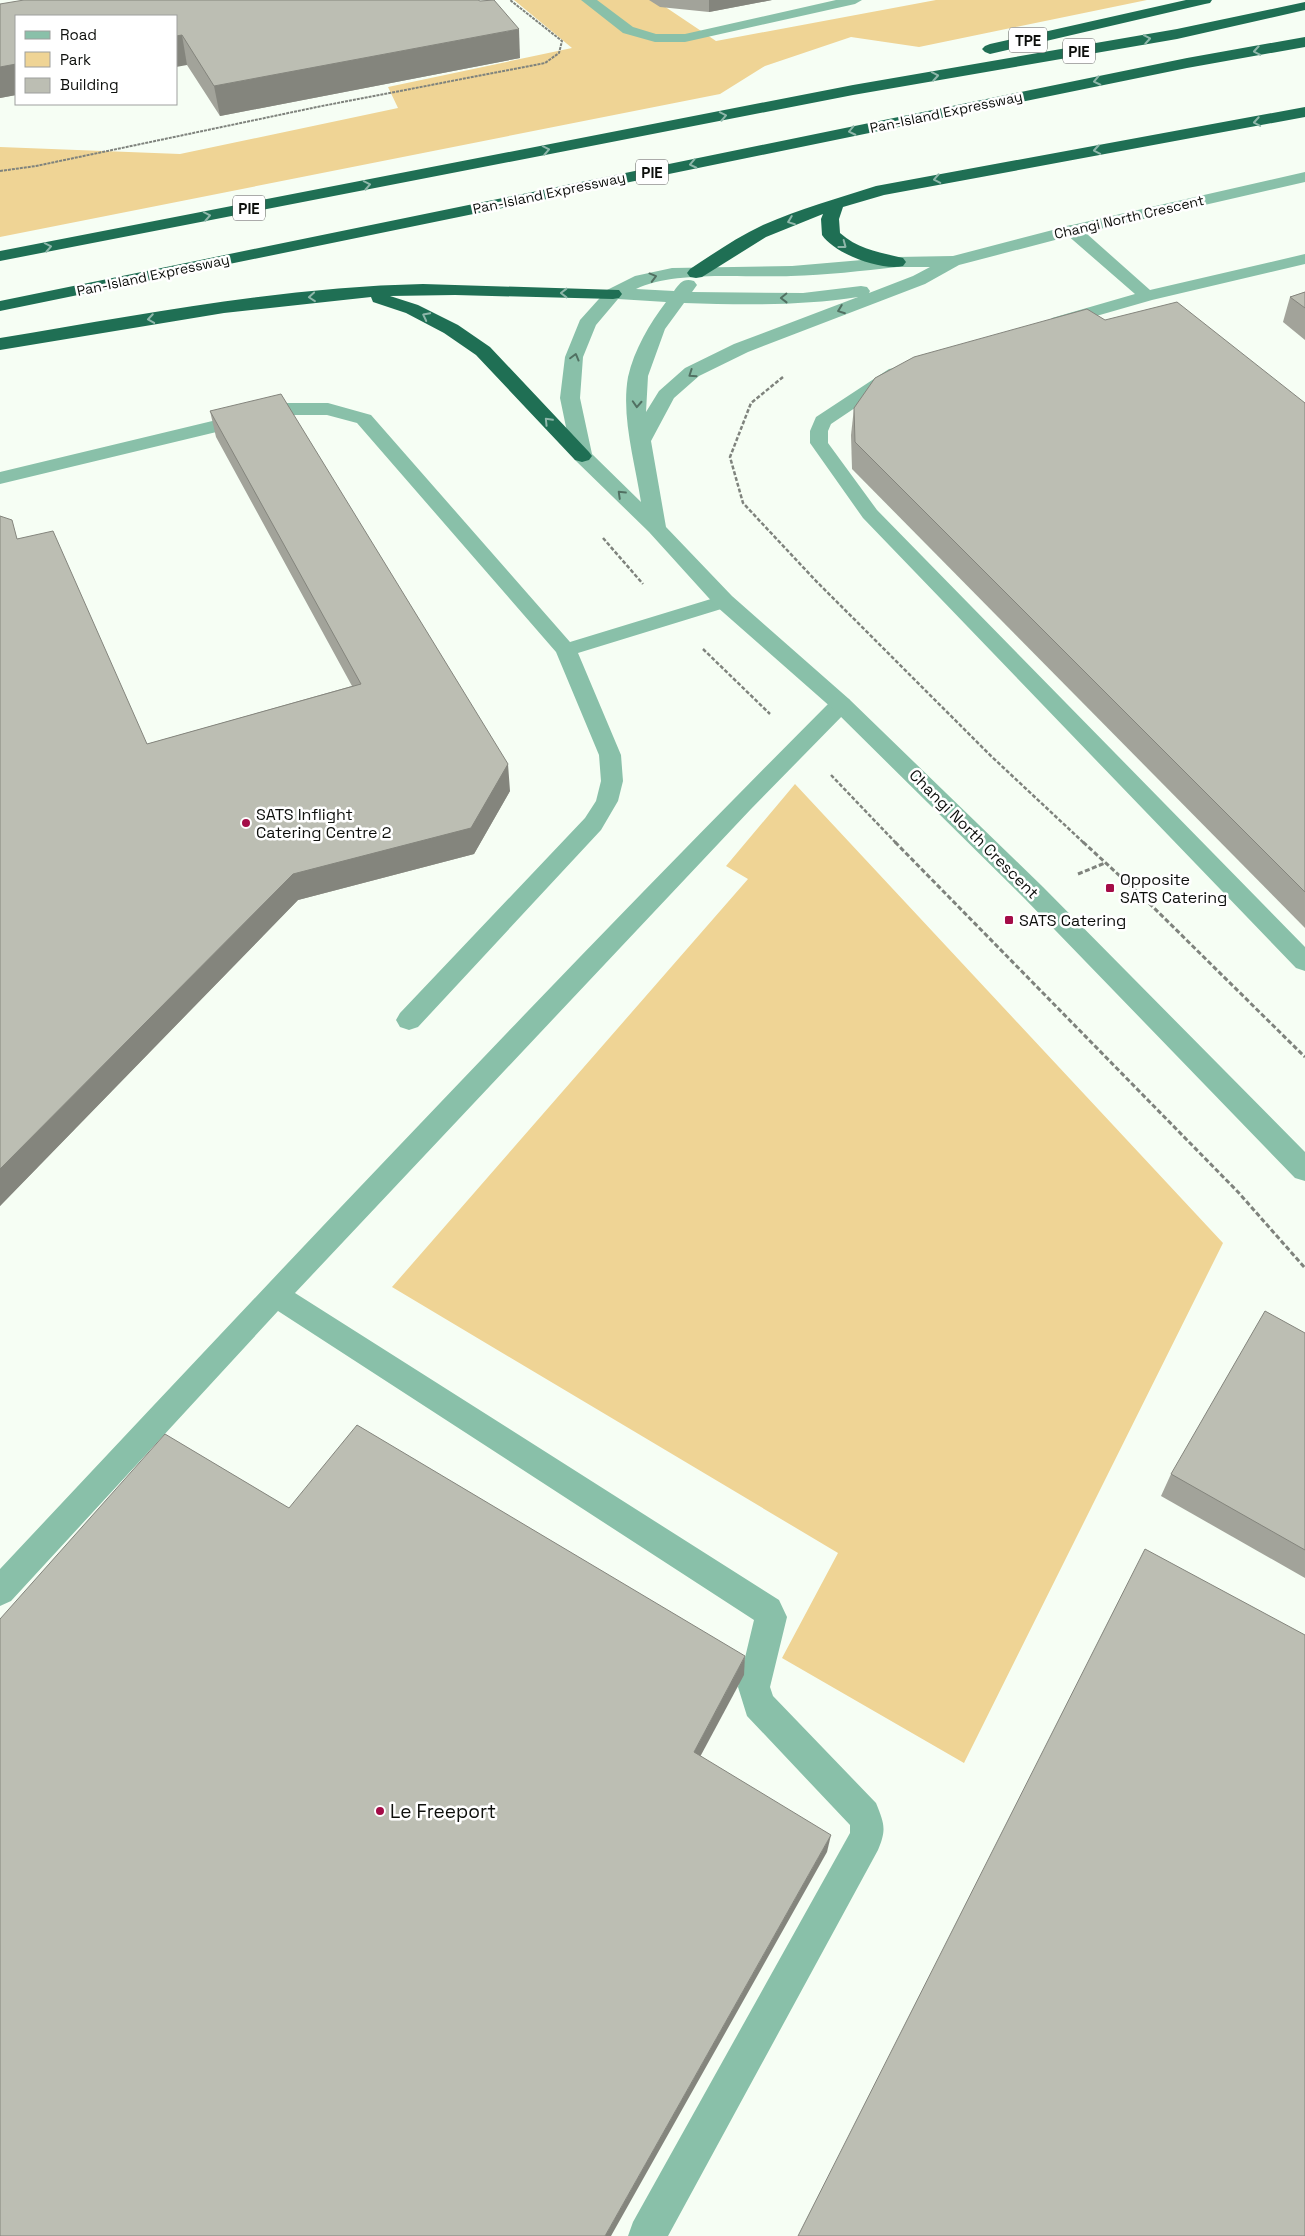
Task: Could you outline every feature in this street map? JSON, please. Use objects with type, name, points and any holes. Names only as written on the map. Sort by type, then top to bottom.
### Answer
[{"type":"highway","name":"TPE","points":[[974,52],[1205,0]]},
{"type":"highway","name":"PIE","points":[[0,256],[853,90],[1177,34],[1305,6]]},
{"type":"highway","name":"Pan-Island Expressway","points":[[0,306],[1177,65],[1305,42]]},
{"type":"highway","points":[[853,90],[875,79],[945,59]]},
{"type":"highway","points":[[696,273],[726,252],[769,230],[836,203],[882,190],[1305,112]]},
{"type":"highway","points":[[836,203],[830,219],[830,235],[844,247],[862,256],[897,262]]},
{"type":"highway","points":[[0,344],[279,300],[360,292],[432,290],[613,294]]},
{"type":"highway","points":[[360,292],[412,309],[452,329],[483,351],[582,456]]},
{"type":"street","name":"Changi North Crescent","points":[[1305,176],[1072,230],[953,261],[897,262],[827,269],[672,273],[656,276],[613,294],[587,324],[574,357],[570,398],[582,456],[656,528],[724,601],[841,704],[1034,893],[1305,1170]]},
{"type":"street","name":"Changi North Crescent","points":[[642,440],[666,395],[692,372],[741,348],[919,280],[953,261]]},
{"type":"street","points":[[656,528],[636,412],[638,376],[656,328],[696,273]]},
{"type":"street","name":"Changi North Crescent","points":[[613,294],[803,298],[855,292],[919,280]]},
{"type":"lane","points":[[588,0],[628,30],[655,38],[685,38],[855,0]]},
{"type":"lane","points":[[1072,230],[1147,296]]},
{"type":"lane","points":[[1035,328],[1147,296],[1305,259]]},
{"type":"lane","points":[[914,364],[904,366],[823,422],[818,431],[819,443],[870,514],[1305,962]]},
{"type":"lane","points":[[0,478],[287,410],[328,409],[364,419],[566,650],[610,755],[612,781],[607,801],[593,824],[409,1020]]},
{"type":"lane","points":[[566,650],[724,601]]},
{"type":"lane","points":[[0,1591],[274,1296],[841,704]]},
{"type":"lane","points":[[274,1296],[294,1305],[768,1611],[771,1617],[754,1687],[760,1705],[864,1815],[868,1827],[866,1838],[647,2236]]},
{"type":"path","points":[[0,171],[36,166],[317,107],[545,63],[559,53],[562,41],[510,0]]},
{"type":"path","points":[[786,375],[751,403],[730,457],[744,503],[816,581],[991,756],[1147,901],[1305,1057]]},
{"type":"path","points":[[600,535],[671,617],[801,744],[979,929],[1238,1192],[1305,1268]]},
{"type":"green space","points":[[514,0],[655,0],[716,41],[936,0],[1147,0],[919,47],[851,37],[765,66],[720,94],[0,237],[0,147],[180,154],[398,108],[388,87],[572,48]]},
{"type":"green space","points":[[795,784],[1223,1243],[964,1763],[782,1658],[838,1553],[392,1287],[748,879],[726,866]]},
{"type":"building","points":[[24,0],[494,0],[519,29],[214,86],[182,35],[178,36],[178,15],[15,15],[15,64],[0,67],[0,4]]},
{"type":"building","points":[[1305,292],[1305,308],[1290,297]]},
{"type":"building","points":[[1177,302],[1305,403],[1305,892],[855,442],[854,408],[875,378],[914,357],[1087,309],[1105,320]]},
{"type":"building","name":"SATS Inflight Catering Centre 2","points":[[281,394],[508,764],[471,828],[293,874],[0,1169],[0,516],[12,520],[17,539],[53,531],[147,744],[361,684],[210,411]]},
{"type":"building","points":[[1265,1311],[1305,1333],[1305,1550],[1171,1474]]},
{"type":"building","name":"Le Freeport","points":[[357,1425],[745,1656],[694,1752],[831,1835],[605,2236],[0,2236],[0,1619],[165,1434],[289,1508]]},
{"type":"building","points":[[1145,1549],[1305,1635],[1305,2236],[798,2236]]},
{"type":"place","name":"SATS Inflight Catering Centre 2","points":[[246,823]]},
{"type":"place","name":"Opposite SATS Catering","points":[[1110,888]]},
{"type":"place","name":"SATS Catering","points":[[1009,920]]},
{"type":"place","name":"Le Freeport","points":[[380,1811]]}]
